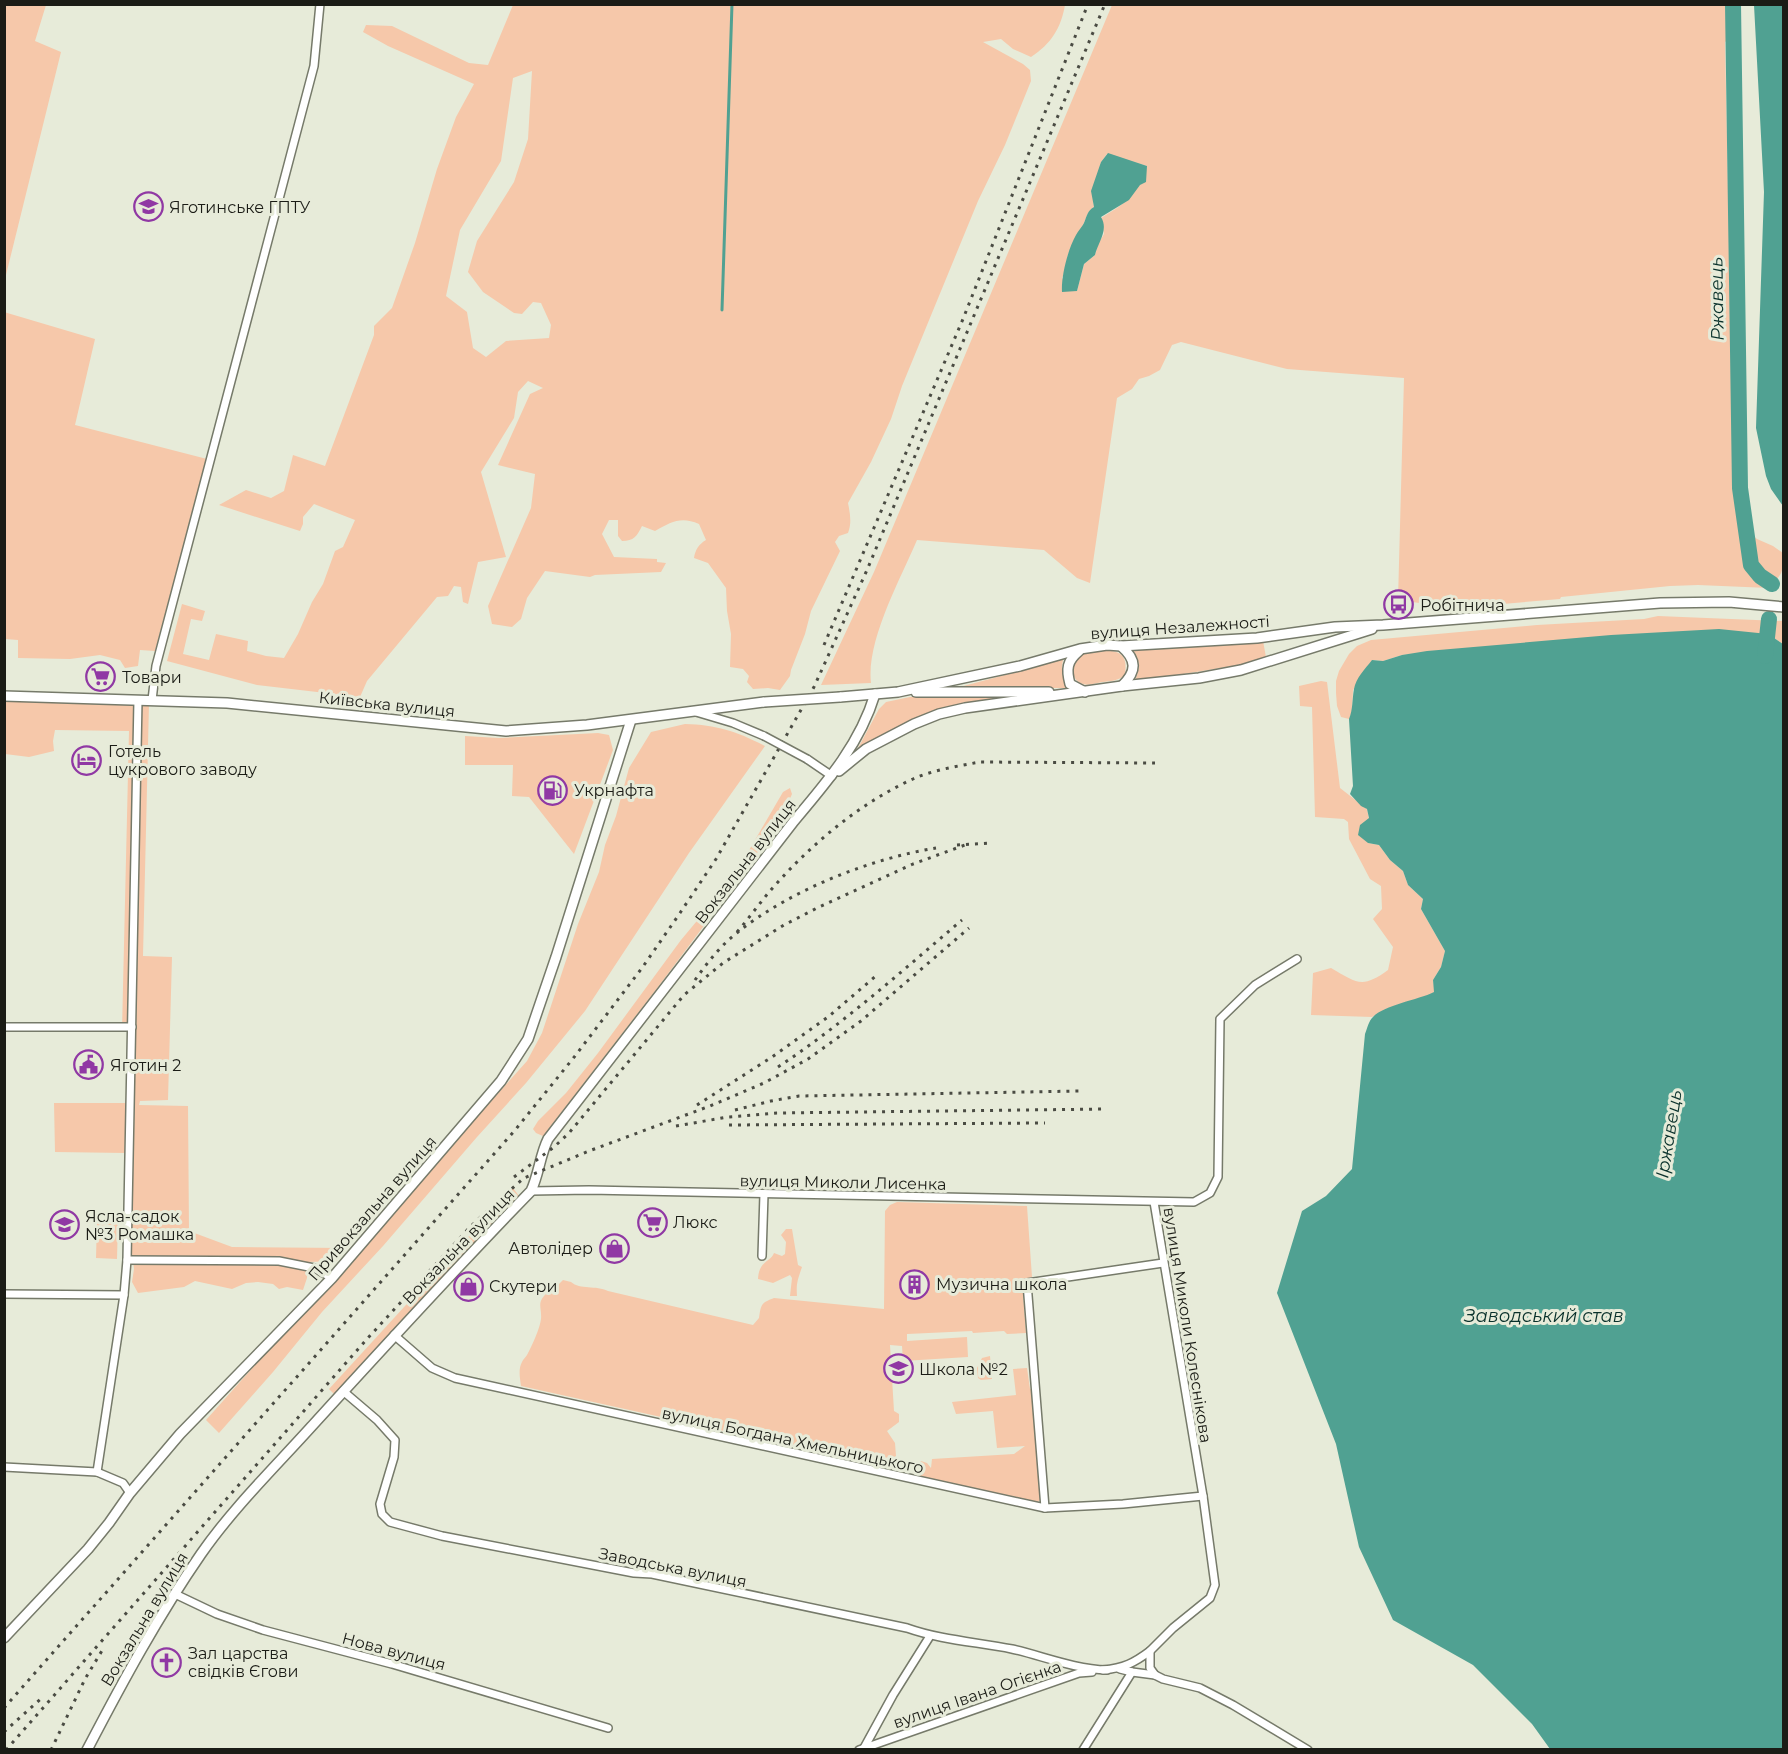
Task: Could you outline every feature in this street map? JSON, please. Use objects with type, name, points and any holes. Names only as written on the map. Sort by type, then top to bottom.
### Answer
[{"type":"street","points":[[152,700],[158,657],[314,66],[320,4]]},
{"type":"street","name":"вулиця Незалежності","points":[[764,702],[898,692],[1020,666],[1080,649],[1107,645],[1257,639],[1335,627],[1660,603],[1729,602],[1784,607]]},
{"type":"street","name":"вулиця Незалежності","points":[[1085,692],[1199,678],[1241,670],[1383,625]]},
{"type":"street","points":[[1121,646],[1133,660],[1133,669],[1122,686]]},
{"type":"street","points":[[1080,649],[1071,658],[1067,674],[1070,684],[1085,692]]},
{"type":"street","points":[[898,692],[1085,692]]},
{"type":"street","points":[[690,710],[733,723],[764,736],[807,759],[832,776],[866,749],[939,714],[965,708],[1085,692]]},
{"type":"street","name":"Вокзальна вулиця","points":[[87,1749],[124,1679],[202,1552],[230,1517],[441,1283],[531,1191],[537,1180],[543,1148],[548,1138],[787,830],[832,776],[856,740],[875,694]]},
{"type":"street","name":"Київська вулиця","points":[[4,696],[227,703],[506,731],[632,720],[690,710],[764,702]]},
{"type":"street","points":[[97,1472],[124,1295],[127,1260],[138,700]]},
{"type":"street","name":"Привокзальна вулиця","points":[[4,1638],[88,1549],[130,1493],[180,1434],[332,1278],[501,1081],[528,1040],[632,720]]},
{"type":"street","name":"вулиця Миколи Колеснікова","points":[[1120,1669],[1150,1654],[1173,1628],[1210,1598],[1215,1586],[1203,1496],[1154,1202],[1194,1202],[1210,1193],[1218,1177],[1220,1019],[1255,985],[1298,959]]},
{"type":"street","points":[[4,1027],[132,1027]]},
{"type":"street","name":"вулиця Миколи Лисенка","points":[[531,1191],[589,1190],[1154,1202]]},
{"type":"street","points":[[762,1256],[764,1194]]},
{"type":"street","points":[[127,1260],[279,1261],[314,1268],[332,1278]]},
{"type":"street","points":[[1045,1508],[1027,1283],[1163,1263]]},
{"type":"street","points":[[4,1294],[124,1295]]},
{"type":"street","name":"вулиця Богдана Хмельницького","points":[[394,1335],[432,1368],[455,1378],[1045,1508],[1123,1504],[1203,1496]]},
{"type":"street","name":"Заводська вулиця","points":[[343,1391],[377,1419],[395,1440],[394,1457],[380,1504],[382,1514],[390,1522],[488,1546],[634,1573],[652,1574],[907,1628],[930,1636],[1010,1649],[1089,1669],[1107,1670]]},
{"type":"street","points":[[4,1467],[97,1472],[109,1475],[123,1483],[130,1493]]},
{"type":"street","name":"Нова вулиця","points":[[175,1594],[217,1614],[262,1630],[381,1660],[608,1728]]},
{"type":"street","points":[[862,1749],[930,1636]]},
{"type":"street","points":[[1150,1654],[1150,1668],[1155,1675]]},
{"type":"street","points":[[1107,1670],[1120,1669],[1155,1675],[1200,1688],[1308,1749]]},
{"type":"street","name":"вулиця Івана Огієнка","points":[[862,1749],[1079,1673],[1107,1670]]},
{"type":"street","points":[[1083,1749],[1132,1672]]},
{"type":"shaded area","points":[[5,4],[46,5],[35,41],[61,52],[5,279]]},
{"type":"shaded area","points":[[513,5],[1065,5],[1054,35],[1031,57],[1013,49],[1001,39],[983,42],[1023,64],[1030,70],[1031,81],[1005,145],[978,201],[902,386],[891,419],[848,503],[850,522],[848,533],[839,536],[835,542],[840,551],[811,611],[790,676],[780,690],[753,689],[747,682],[749,676],[743,669],[730,667],[731,634],[726,588],[708,563],[694,558],[701,543],[706,540],[699,524],[687,520],[676,521],[655,531],[642,526],[635,537],[622,541],[618,536],[618,520],[609,520],[602,534],[614,557],[657,559],[657,562],[666,563],[661,572],[590,577],[545,571],[527,598],[521,619],[512,627],[492,624],[488,606],[531,508],[535,474],[498,465],[530,394],[543,388],[528,381],[518,392],[514,418],[481,472],[506,557],[478,562],[468,604],[463,602],[461,587],[454,586],[448,596],[437,597],[367,681],[360,697],[257,685],[167,661],[182,604],[205,611],[202,621],[191,619],[183,654],[209,660],[216,634],[248,641],[247,651],[284,658],[323,584],[335,551],[343,547],[355,520],[314,504],[303,517],[300,531],[219,505],[246,490],[271,498],[284,491],[293,455],[325,466],[374,335],[374,326],[392,308],[456,117],[474,84],[388,46],[363,32],[366,25],[392,26],[469,63],[488,65]],"holes":[[[532,71],[528,139],[514,182],[477,241],[468,272],[483,292],[514,313],[522,314],[533,302],[541,303],[551,325],[549,338],[506,341],[486,357],[473,348],[467,312],[446,296],[460,230],[501,161],[513,78]]]},
{"type":"shaded area","points":[[1112,5],[1740,5],[1740,33],[1725,42],[1737,459],[1745,529],[1757,539],[1783,553],[1781,573],[1769,588],[1670,586],[1456,608],[1455,605],[1441,606],[1398,600],[1404,378],[1287,369],[1181,342],[1172,345],[1160,370],[1139,379],[1132,389],[1117,398],[1090,583],[1077,578],[1044,550],[917,540],[879,630],[871,666],[871,683],[821,685],[874,572]],"holes":[[[1107,154],[1147,166],[1130,197],[1101,218],[1104,234],[1095,255],[1084,264],[1077,291],[1062,278],[1071,246],[1087,214],[1094,207],[1093,200],[1101,162]]]},
{"type":"shaded area","points":[[4,312],[95,339],[75,425],[207,459],[155,651],[140,650],[138,666],[125,668],[120,660],[100,655],[70,659],[18,658],[18,640],[5,639]]},
{"type":"shaded area","points":[[1658,616],[1783,621],[1783,644],[1768,634],[1402,655],[1383,661],[1373,660],[1353,690],[1352,712],[1349,719],[1341,717],[1337,706],[1336,681],[1339,671],[1349,654],[1357,646],[1371,640],[1537,625],[1644,619]]},
{"type":"shaded area","points":[[1263,641],[1266,657],[1239,665],[1134,682],[1139,666],[1133,650]]},
{"type":"shaded area","points":[[1100,650],[1113,651],[1124,658],[1125,675],[1090,685],[1078,682],[1073,674],[1075,661],[1084,653]]},
{"type":"shaded area","points":[[1064,657],[1062,673],[1068,688],[956,688],[1027,669]]},
{"type":"shaded area","points":[[1321,681],[1327,682],[1340,788],[1367,809],[1368,843],[1379,845],[1390,860],[1403,871],[1408,885],[1423,899],[1421,909],[1445,951],[1441,967],[1433,980],[1435,992],[1388,1008],[1372,1017],[1311,1015],[1313,973],[1331,968],[1360,982],[1372,980],[1388,970],[1393,947],[1373,919],[1382,909],[1381,886],[1370,879],[1349,839],[1348,822],[1344,819],[1315,817],[1312,707],[1300,706],[1299,686]]},
{"type":"shaded area","points":[[1037,696],[914,721],[857,750],[879,709],[886,702],[910,697]]},
{"type":"shaded area","points":[[4,701],[149,704],[143,956],[172,957],[168,1100],[140,1101],[139,1105],[188,1106],[189,1231],[232,1247],[346,1248],[337,1261],[308,1262],[307,1278],[303,1290],[287,1287],[279,1289],[273,1284],[258,1282],[246,1283],[232,1289],[195,1281],[184,1287],[138,1293],[132,1282],[134,1269],[132,1253],[123,1253],[126,1153],[55,1152],[54,1103],[127,1103],[128,1030],[122,1030],[129,731],[55,730],[54,751],[29,757],[5,754]]},
{"type":"shaded area","points":[[685,724],[726,730],[765,746],[689,853],[585,1011],[526,1083],[322,1312],[219,1433],[206,1420],[527,1061],[542,1033],[578,924],[599,872],[629,768],[651,732]]},
{"type":"shaded area","points":[[598,733],[609,735],[613,750],[574,854],[529,797],[512,796],[513,765],[465,765],[465,736],[499,738]]},
{"type":"shaded area","points":[[790,788],[792,794],[782,817],[763,842],[754,859],[543,1136],[536,1133],[533,1129],[538,1121],[566,1093],[598,1053],[681,940],[721,892],[748,852],[783,792]]},
{"type":"shaded area","points":[[513,1188],[519,1196],[335,1395],[329,1389]]},
{"type":"shaded area","points":[[897,1202],[1027,1206],[1032,1277],[1022,1280],[1026,1333],[1007,1334],[1004,1331],[973,1333],[972,1331],[907,1334],[907,1341],[967,1337],[968,1357],[903,1361],[902,1346],[890,1345],[894,1411],[899,1414],[899,1422],[887,1431],[895,1443],[897,1469],[521,1386],[520,1368],[539,1327],[540,1305],[547,1293],[555,1292],[563,1280],[579,1286],[603,1289],[753,1325],[759,1318],[762,1305],[774,1298],[884,1309],[885,1211]]},
{"type":"shaded area","points":[[97,1220],[118,1220],[117,1259],[96,1258]]},
{"type":"shaded area","points":[[786,1229],[792,1229],[798,1265],[802,1267],[797,1296],[790,1296],[792,1278],[790,1275],[773,1283],[758,1279],[760,1268],[774,1253],[782,1256],[785,1254],[786,1242],[781,1235]]},
{"type":"shaded area","points":[[990,1356],[992,1379],[981,1380],[978,1378],[977,1368],[982,1358]]},
{"type":"shaded area","points":[[1027,1368],[1030,1389],[1037,1391],[1046,1496],[1036,1503],[912,1477],[921,1461],[927,1463],[931,1468],[932,1459],[1014,1454],[1025,1446],[997,1448],[993,1411],[956,1414],[952,1402],[1016,1395],[1013,1369]]},
{"type":"water","points":[[1754,5],[1783,5],[1783,506],[1771,489],[1766,476],[1756,428],[1764,192]]},
{"type":"water","points":[[1108,153],[1147,166],[1146,182],[1140,185],[1129,200],[1101,217],[1104,227],[1102,236],[1095,255],[1084,264],[1077,291],[1062,292],[1068,255],[1087,214],[1094,207],[1091,191],[1101,162]]},
{"type":"water","name":"Заводський став","points":[[1719,629],[1768,634],[1783,644],[1783,1749],[1550,1749],[1532,1724],[1473,1665],[1393,1620],[1359,1547],[1336,1444],[1277,1293],[1302,1211],[1326,1196],[1352,1169],[1365,1034],[1369,1022],[1385,1009],[1434,992],[1433,980],[1441,967],[1445,951],[1421,909],[1423,899],[1408,885],[1403,871],[1390,860],[1379,845],[1368,843],[1358,835],[1360,825],[1369,818],[1367,809],[1350,794],[1353,786],[1349,719],[1355,685],[1372,660],[1383,661],[1427,651],[1611,635]]},
{"type":"waterway","points":[[722,310],[732,4]]},
{"type":"waterway","name":"Ржавець","points":[[1733,4],[1740,488],[1751,565],[1760,576],[1772,584]]},
{"type":"waterway","name":"Ржавець","points":[[1765,656],[1769,619]]},
{"type":"railway","points":[[824,645],[963,319],[1088,4]]},
{"type":"railway","points":[[4,1708],[516,1129],[642,968],[716,859],[814,687],[867,570],[1105,4]]},
{"type":"railway","points":[[737,932],[767,894],[824,837],[876,799],[921,776],[980,762],[1155,763]]},
{"type":"railway","points":[[957,845],[992,843]]},
{"type":"railway","points":[[514,1177],[569,1133],[684,995],[723,963],[784,925],[817,908],[913,864],[965,845]]},
{"type":"railway","points":[[695,980],[732,937],[782,903],[858,868],[936,848]]},
{"type":"railway","points":[[778,1067],[849,1015],[962,920]]},
{"type":"railway","points":[[6,1750],[367,1339],[471,1226],[524,1178],[710,1106],[764,1083],[808,1059],[861,1021],[969,928]]},
{"type":"railway","points":[[697,1105],[772,1057],[828,1017],[877,975]]},
{"type":"railway","points":[[735,1110],[799,1096],[1081,1091]]},
{"type":"railway","points":[[676,1126],[728,1117],[777,1113],[1107,1109]]},
{"type":"railway","points":[[729,1125],[1045,1123]]},
{"type":"railway","points":[[51,1750],[85,1679],[103,1649]]},
{"type":"railway","points":[[4,1732],[44,1696]]},
{"type":"place","name":"Яготинське ГПТУ","points":[[148,207]]},
{"type":"place","name":"Робітнича","points":[[1399,605]]},
{"type":"place","name":"Товари","points":[[101,677]]},
{"type":"place","name":"Готель цукрового заводу","points":[[87,760]]},
{"type":"place","name":"Укрнафта","points":[[553,790]]},
{"type":"place","name":"Яготин 2","points":[[89,1065]]},
{"type":"place","name":"Люкс","points":[[652,1222]]},
{"type":"place","name":"Ясла-садок №3 Ромашка","points":[[64,1225]]},
{"type":"place","name":"Автолідер","points":[[614,1248]]},
{"type":"place","name":"Музична школа","points":[[915,1284]]},
{"type":"place","name":"Скутери","points":[[468,1286]]},
{"type":"place","name":"Школа №2","points":[[898,1369]]},
{"type":"place","name":"Зал царства свідків Єгови","points":[[167,1662]]},
{"type":"water label","name":"Іржавець","points":[[1669,1134]]}]
